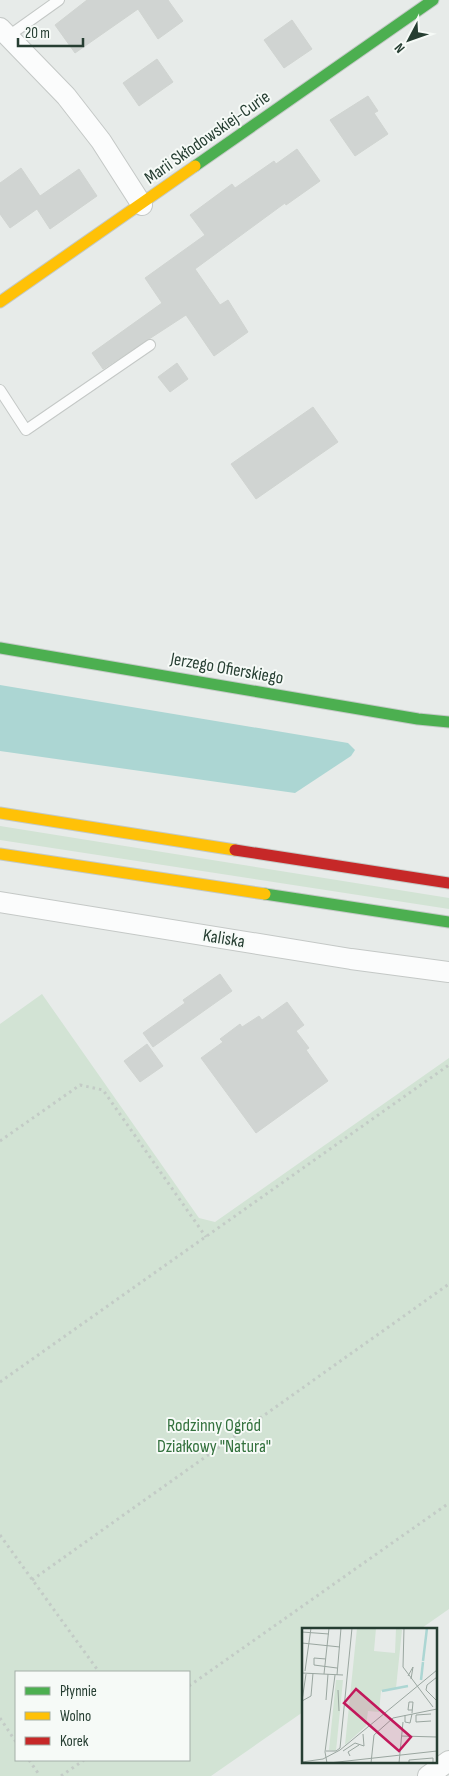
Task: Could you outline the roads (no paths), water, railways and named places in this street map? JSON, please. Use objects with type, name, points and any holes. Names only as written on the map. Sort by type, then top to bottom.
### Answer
[{"type":"street","name":"Marii Skłodowskiej-Curie","points":[[0,302],[142,205],[433,0]]},
{"type":"street","points":[[4,32],[66,96],[102,141],[142,205]]},
{"type":"street","name":"Jerzego Ofierskiego","points":[[0,648],[418,719],[449,722]]},
{"type":"street","points":[[0,813],[449,882]]},
{"type":"street","points":[[0,854],[449,922]]},
{"type":"street","name":"Kaliska","points":[[0,902],[351,959],[449,972]]},
{"type":"street","points":[[428,1776],[449,1761]]},
{"type":"lane","points":[[4,32],[59,0]]},
{"type":"lane","points":[[0,390],[26,430],[150,345]]},
{"type":"water","points":[[0,685],[348,743],[355,750],[351,756],[295,793],[0,751]]},
{"type":"park label","name":"Rodzinny Ogród Działkowy \"Natura\"","points":[[214,1435]]}]
